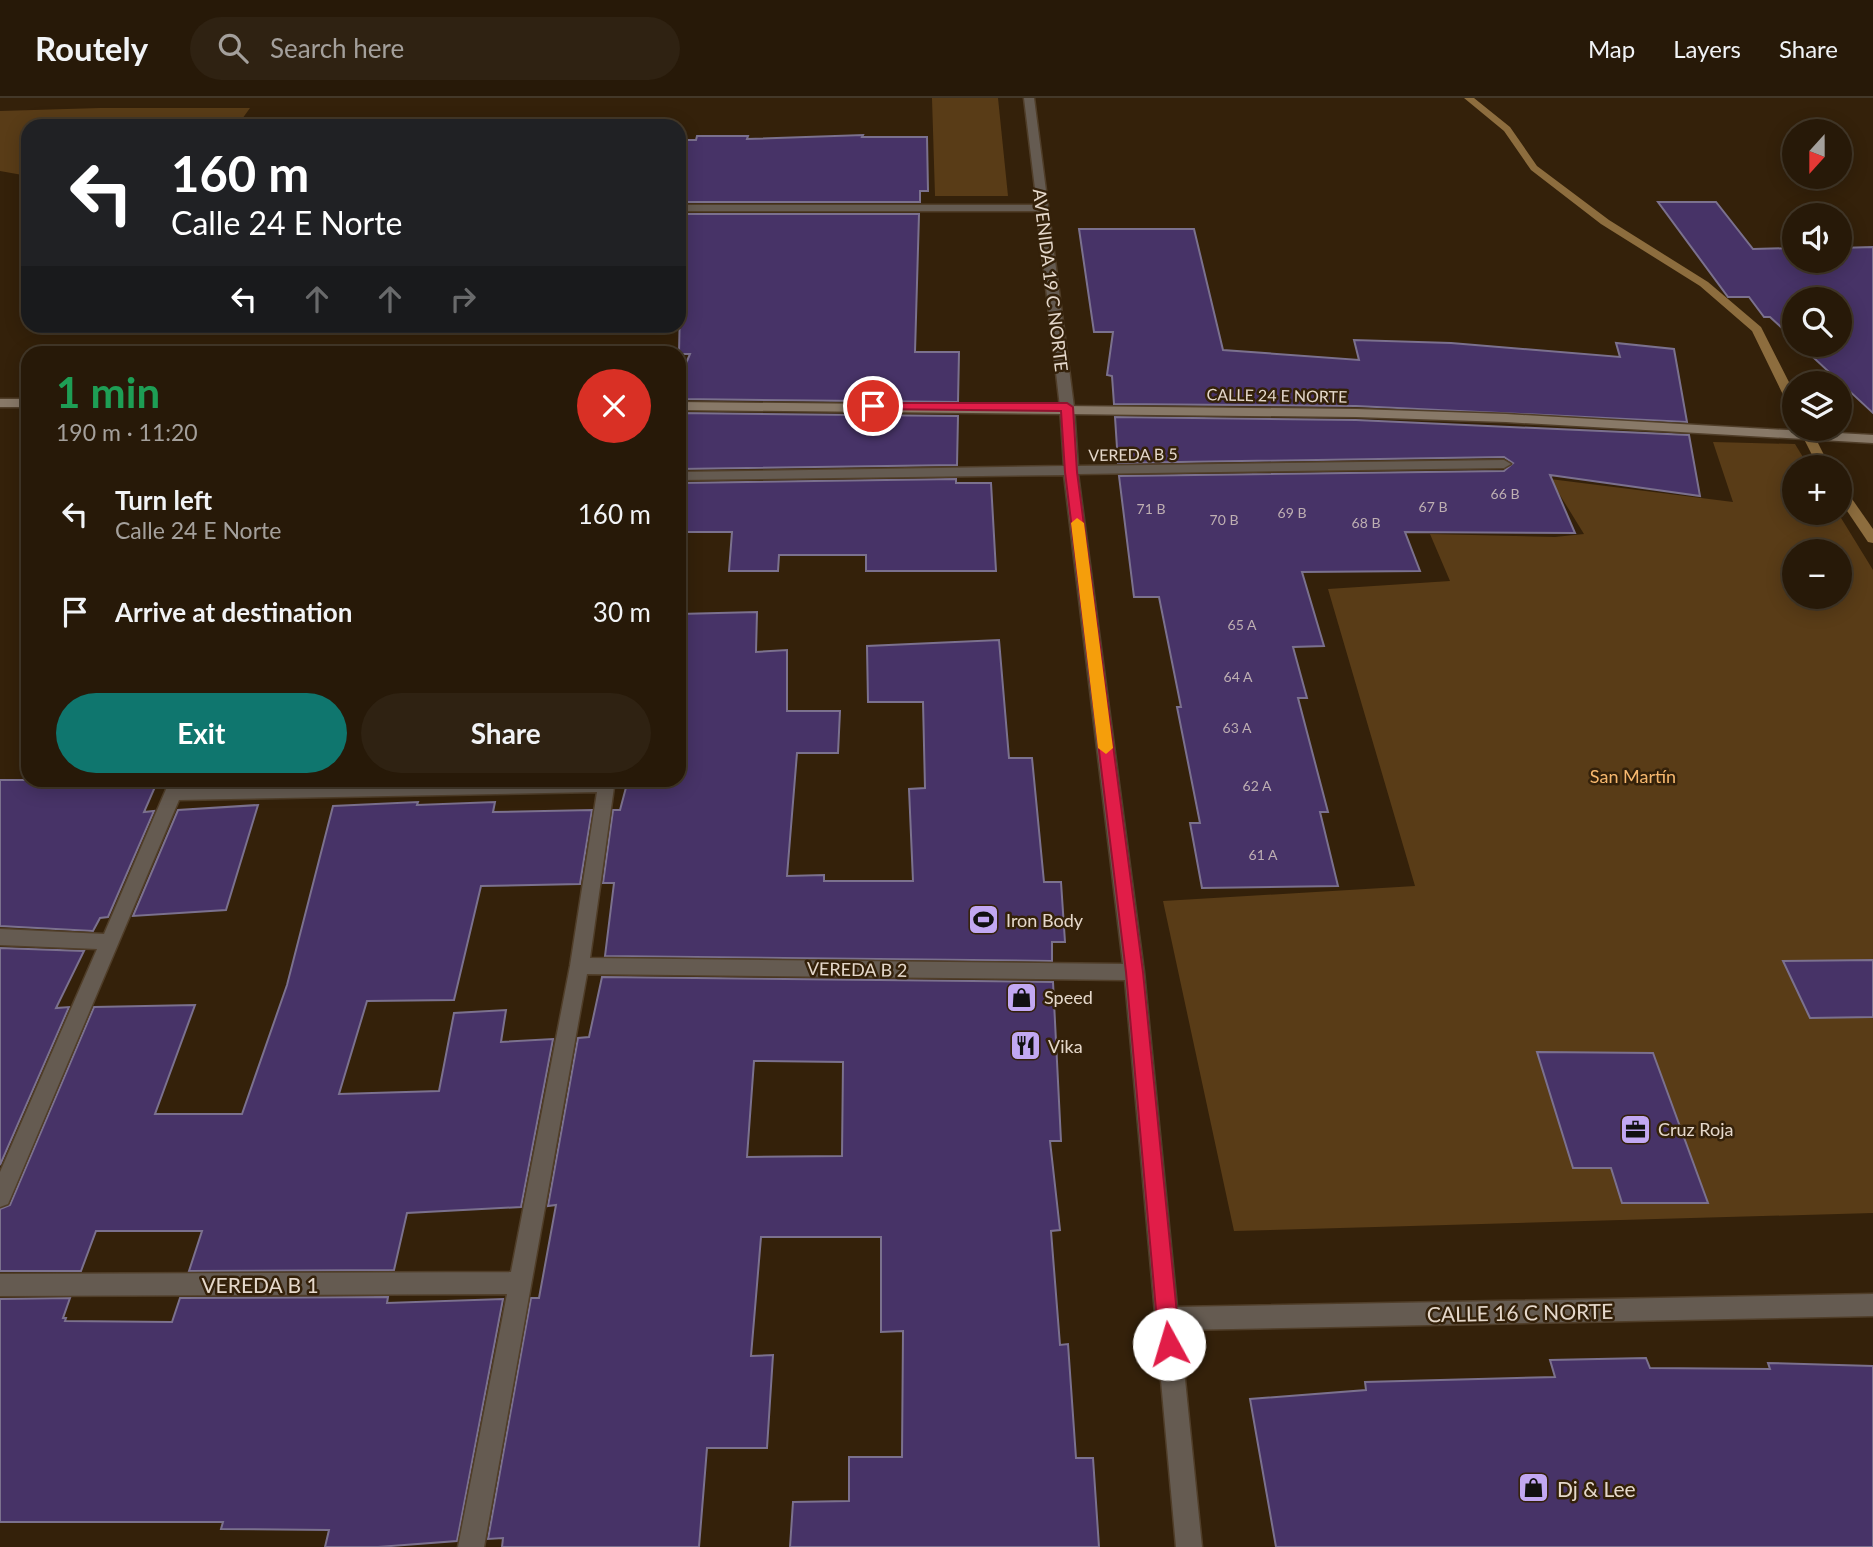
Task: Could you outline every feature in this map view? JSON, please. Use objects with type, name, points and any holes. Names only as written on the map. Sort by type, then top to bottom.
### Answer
[{"type":"main road","points":[[0,403],[21,403]]},
{"type":"main road","name":"CALLE 24 E NORTE","points":[[686,406],[1067,407],[1463,416],[1873,439]]},
{"type":"street","name":"AVENIDA 19 C NORTE","points":[[1029,98],[1067,407],[1071,472],[1134,972],[1189,1547]]},
{"type":"street","points":[[686,208],[1042,208]]},
{"type":"street","name":"VEREDA B 5","points":[[686,477],[1504,464]]},
{"type":"street","points":[[0,1197],[176,787]]},
{"type":"street","points":[[471,1547],[579,966],[605,787]]},
{"type":"street","points":[[0,937],[108,942]]},
{"type":"street","name":"VEREDA B 2","points":[[579,966],[1134,972]]},
{"type":"street","name":"VEREDA B 1","points":[[0,1285],[519,1283]]},
{"type":"street","name":"CALLE 16 C NORTE","points":[[1167,1319],[1873,1305]]},
{"type":"green space","points":[[932,98],[998,98],[1008,196],[935,196]]},
{"type":"green space","points":[[250,108],[242,119],[21,119],[21,175],[0,171],[0,111]]},
{"type":"green space","name":"San Martín","points":[[1713,442],[1795,444],[1802,455],[1782,455],[1782,525],[1845,525],[1873,570],[1873,1213],[1234,1231],[1163,901],[1415,886],[1328,589],[1450,581],[1430,534],[1555,537],[1584,534],[1550,479],[1733,502]]},
{"type":"building","points":[[863,135],[862,137],[927,137],[928,191],[920,191],[920,202],[686,202],[686,140],[696,140],[697,136],[748,136],[747,139]]},
{"type":"building","points":[[1658,202],[1716,202],[1753,249],[1782,248],[1782,273],[1852,273],[1852,248],[1873,247],[1873,413],[1852,393],[1852,371],[1828,371],[1813,357],[1852,357],[1852,287],[1782,287],[1782,328],[1770,317],[1764,317],[1749,297],[1728,297]]},
{"type":"building","points":[[686,214],[919,214],[915,352],[959,352],[958,402],[686,399],[686,363],[690,354],[686,354],[686,346],[679,346],[679,333],[686,333]]},
{"type":"building","points":[[1079,229],[1194,229],[1223,350],[1359,360],[1354,340],[1451,343],[1620,357],[1616,343],[1674,349],[1687,422],[1356,406],[1114,404],[1112,376],[1107,375],[1113,332],[1094,332]]},
{"type":"building","points":[[686,413],[958,416],[957,465],[686,469]]},
{"type":"building","points":[[1115,417],[1356,420],[1689,435],[1700,496],[1550,475],[1575,533],[1405,532],[1420,571],[1302,572],[1324,646],[1293,647],[1307,698],[1298,698],[1328,812],[1320,812],[1338,886],[1202,888],[1190,823],[1200,823],[1159,597],[1134,597],[1119,476],[1504,471],[1513,463],[1504,457],[1118,463]]},
{"type":"building","points":[[956,479],[956,483],[991,483],[996,571],[866,571],[866,555],[779,555],[778,571],[729,571],[732,532],[686,532],[686,483]]},
{"type":"building","points":[[757,612],[756,652],[787,650],[787,711],[840,711],[838,753],[797,753],[787,876],[824,875],[824,881],[913,881],[909,789],[925,788],[923,702],[868,702],[867,646],[999,640],[1009,758],[1032,758],[1044,882],[1061,882],[1065,942],[1052,942],[1052,961],[605,956],[614,883],[603,883],[613,810],[620,810],[626,787],[686,787],[686,614]]},
{"type":"building","points":[[0,780],[21,780],[21,787],[155,787],[144,812],[154,811],[108,917],[100,918],[93,931],[0,926]]},
{"type":"building","points":[[418,802],[417,805],[495,802],[493,812],[592,810],[580,884],[481,886],[454,1000],[367,1001],[339,1094],[439,1091],[454,1013],[506,1010],[501,1042],[553,1039],[521,1207],[407,1213],[394,1270],[189,1271],[202,1231],[96,1231],[81,1271],[0,1271],[0,1209],[10,1205],[94,1007],[195,1005],[155,1114],[242,1114],[287,985],[333,806]]},
{"type":"building","points":[[258,805],[226,910],[133,916],[178,810]]},
{"type":"building","points":[[0,948],[84,951],[56,1008],[69,1007],[0,1165]]},
{"type":"building","points":[[1873,960],[1873,1017],[1810,1018],[1783,961]]},
{"type":"building","points":[[602,977],[1053,982],[1061,1141],[1050,1141],[1060,1230],[1051,1231],[1060,1345],[1068,1344],[1076,1458],[1093,1458],[1099,1547],[790,1547],[793,1502],[849,1501],[849,1457],[902,1457],[903,1331],[881,1332],[881,1237],[761,1237],[751,1356],[773,1355],[767,1448],[707,1448],[699,1547],[502,1547],[503,1538],[488,1539],[531,1298],[539,1298],[556,1205],[548,1206],[578,1038],[589,1037]],"holes":[[[754,1061],[843,1062],[842,1156],[747,1157]]]},
{"type":"building","points":[[1537,1052],[1653,1053],[1708,1203],[1622,1203],[1611,1168],[1573,1168]]},
{"type":"building","points":[[388,1297],[387,1303],[503,1299],[457,1541],[378,1547],[325,1547],[329,1530],[221,1529],[223,1522],[0,1522],[0,1299],[70,1298],[63,1318],[66,1318],[65,1321],[172,1322],[180,1298]]},
{"type":"building","points":[[1646,1358],[1650,1368],[1770,1369],[1768,1363],[1873,1366],[1873,1547],[1276,1547],[1250,1399],[1366,1390],[1365,1382],[1555,1377],[1550,1360]]},
{"type":"waterway","points":[[1468,98],[1507,129],[1534,168],[1605,222],[1704,284],[1757,329],[1782,380]]},
{"type":"waterway","points":[[1811,441],[1818,455]]},
{"type":"waterway","points":[[1852,508],[1873,539]]},
{"type":"slow traffic","points":[[1077,523],[1106,748]]},
{"type":"place","name":"Iron Body","points":[[983,920]]},
{"type":"place","name":"Speed","points":[[1021,997]]},
{"type":"place","name":"Vika","points":[[1025,1046]]},
{"type":"place","name":"Cruz Roja","points":[[1635,1129]]},
{"type":"place","name":"Dj & Lee","points":[[1534,1488]]},
{"type":"route","points":[[873,406],[1067,407],[1071,472],[1134,972],[1169,1344]]}]
